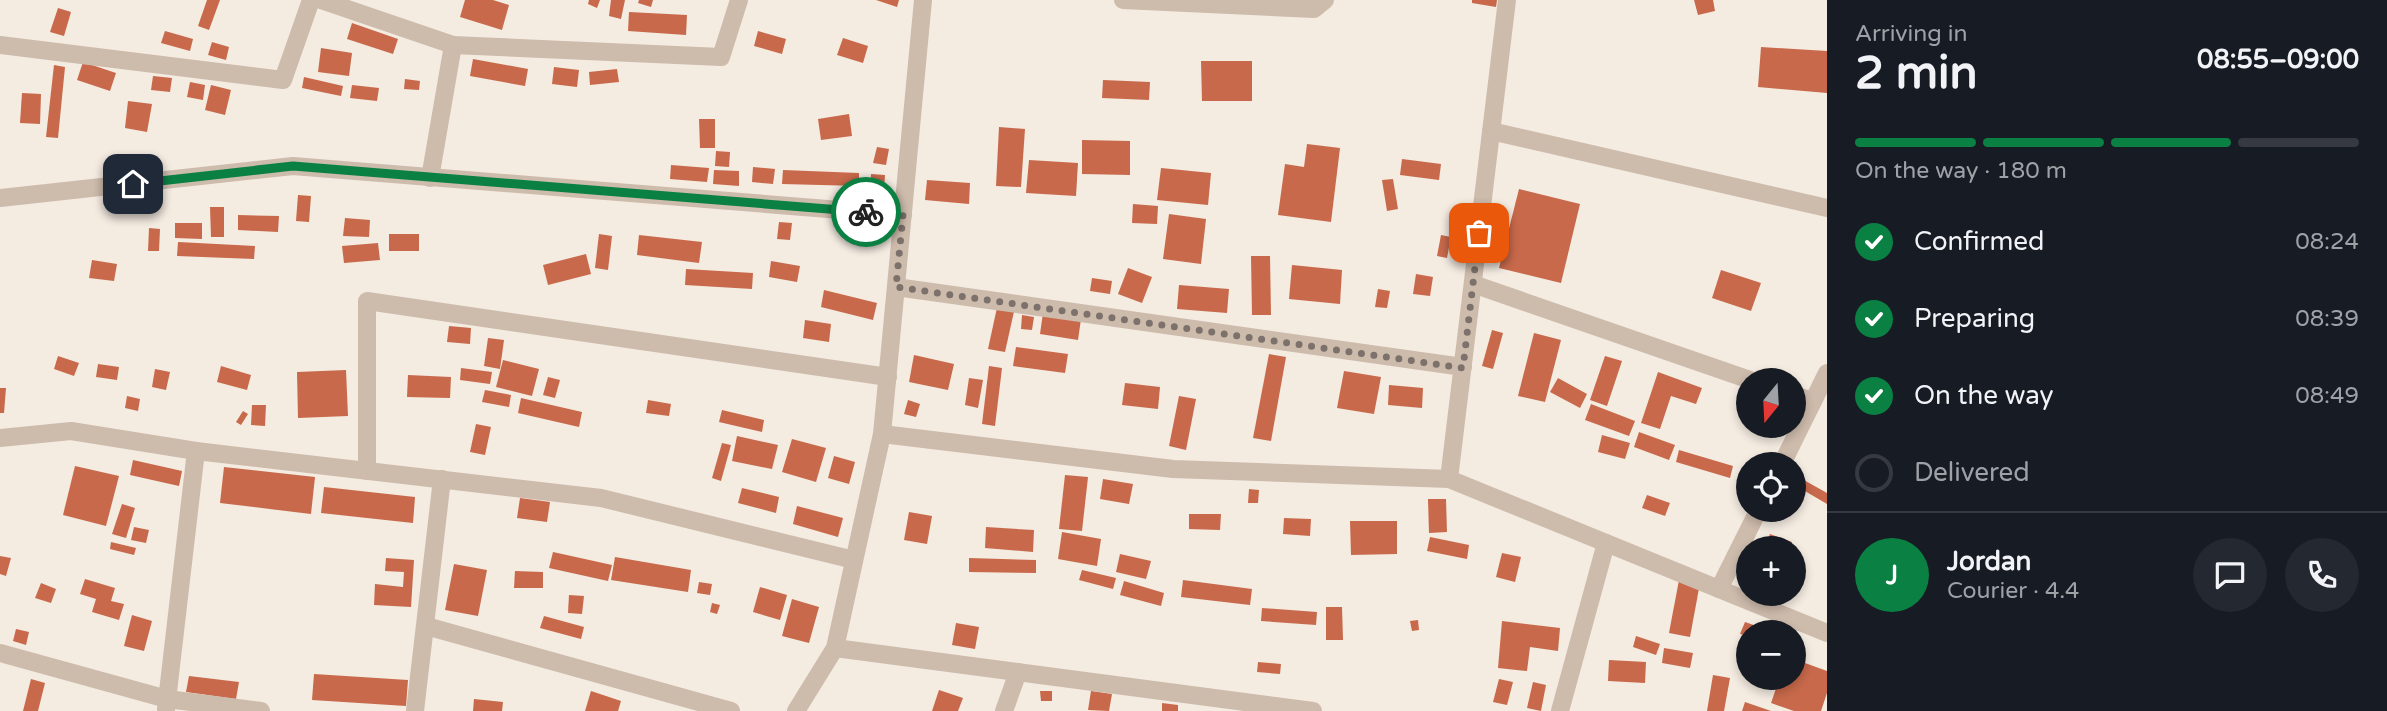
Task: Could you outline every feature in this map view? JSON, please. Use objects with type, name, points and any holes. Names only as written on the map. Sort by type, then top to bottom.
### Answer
[{"type":"street","points":[[0,45],[283,80],[312,0]]},
{"type":"street","points":[[321,0],[453,45],[721,57],[739,0]]},
{"type":"street","points":[[796,711],[835,649],[883,434],[923,0]]},
{"type":"street","points":[[1123,0],[1318,3]]},
{"type":"street","points":[[1449,480],[1507,0]]},
{"type":"street","points":[[430,178],[453,45]]},
{"type":"street","points":[[1491,131],[1827,208]]},
{"type":"street","points":[[0,198],[293,166],[903,215]]},
{"type":"street","points":[[1473,284],[1736,375]]},
{"type":"street","points":[[896,287],[1463,368]]},
{"type":"street","points":[[368,471],[367,301],[888,377]]},
{"type":"street","points":[[1788,452],[1827,373]]},
{"type":"street","points":[[1806,399],[1813,401]]},
{"type":"street","points":[[0,438],[71,431],[196,451],[601,498],[854,560]]},
{"type":"street","points":[[883,434],[1173,468],[1449,480],[1827,633]]},
{"type":"street","points":[[166,705],[196,451]]},
{"type":"street","points":[[415,711],[442,479]]},
{"type":"street","points":[[1719,589],[1752,522]]},
{"type":"street","points":[[1560,711],[1606,543]]},
{"type":"street","points":[[426,626],[731,711]]},
{"type":"street","points":[[835,649],[1018,672],[1240,706],[1313,711]]},
{"type":"street","points":[[0,653],[166,705],[261,711]]},
{"type":"street","points":[[1004,711],[1018,672]]},
{"type":"building","points":[[207,0],[220,0],[209,30],[198,26]]},
{"type":"building","points":[[465,0],[493,0],[509,5],[502,30],[460,17]]},
{"type":"building","points":[[589,0],[600,0],[597,8],[588,4]]},
{"type":"building","points":[[611,0],[625,0],[621,19],[609,16]]},
{"type":"building","points":[[639,0],[653,0],[651,7],[638,3]]},
{"type":"building","points":[[876,0],[899,0],[897,7]]},
{"type":"building","points":[[1472,0],[1497,0],[1496,7],[1472,3]]},
{"type":"building","points":[[1694,0],[1713,0],[1715,11],[1698,15]]},
{"type":"building","points":[[58,8],[71,12],[64,36],[50,32]]},
{"type":"building","points":[[629,12],[687,15],[686,35],[628,31]]},
{"type":"building","points":[[352,23],[398,39],[393,54],[347,39]]},
{"type":"building","points":[[165,31],[193,39],[190,51],[161,43]]},
{"type":"building","points":[[758,31],[786,39],[782,54],[754,46]]},
{"type":"building","points":[[843,38],[868,46],[863,63],[837,55]]},
{"type":"building","points":[[212,42],[229,47],[226,60],[208,55]]},
{"type":"building","points":[[1761,47],[1827,51],[1827,93],[1758,87]]},
{"type":"building","points":[[321,48],[352,53],[349,76],[318,72]]},
{"type":"building","points":[[473,59],[528,69],[525,86],[470,76]]},
{"type":"building","points":[[1201,61],[1252,61],[1252,101],[1202,101]]},
{"type":"building","points":[[83,62],[116,73],[110,91],[77,80]]},
{"type":"building","points":[[54,65],[65,67],[58,138],[46,137]]},
{"type":"building","points":[[554,67],[579,70],[577,87],[552,84]]},
{"type":"building","points":[[617,69],[619,82],[590,85],[589,72]]},
{"type":"building","points":[[153,76],[172,78],[170,92],[151,90]]},
{"type":"building","points":[[304,77],[343,86],[341,96],[302,88]]},
{"type":"building","points":[[405,79],[420,81],[419,90],[404,89]]},
{"type":"building","points":[[1103,80],[1150,82],[1149,100],[1102,98]]},
{"type":"building","points":[[190,82],[205,85],[203,100],[187,97]]},
{"type":"building","points":[[211,85],[231,90],[225,115],[205,110]]},
{"type":"building","points":[[352,85],[379,88],[377,101],[350,98]]},
{"type":"building","points":[[22,93],[41,94],[40,124],[20,123]]},
{"type":"building","points":[[128,101],[152,104],[147,132],[125,128]]},
{"type":"building","points":[[849,114],[852,136],[821,140],[818,119]]},
{"type":"building","points":[[699,119],[715,119],[715,148],[700,148]]},
{"type":"building","points":[[999,127],[1025,129],[1021,187],[996,186]]},
{"type":"building","points":[[1082,140],[1130,141],[1130,175],[1082,174]]},
{"type":"building","points":[[1307,144],[1340,148],[1331,222],[1278,215],[1285,164],[1304,167]]},
{"type":"building","points":[[877,147],[889,149],[886,165],[873,163]]},
{"type":"building","points":[[716,151],[730,152],[729,167],[715,166]]},
{"type":"building","points":[[1402,159],[1441,164],[1439,180],[1400,175]]},
{"type":"building","points":[[1029,160],[1078,163],[1076,196],[1026,193]]},
{"type":"building","points":[[671,165],[709,168],[707,182],[670,179]]},
{"type":"building","points":[[753,167],[775,169],[773,184],[752,182]]},
{"type":"building","points":[[1161,168],[1211,173],[1208,205],[1157,200]]},
{"type":"building","points":[[714,170],[739,171],[739,186],[713,184]]},
{"type":"building","points":[[783,170],[859,173],[859,186],[782,184]]},
{"type":"building","points":[[871,174],[885,175],[884,190],[870,189]]},
{"type":"building","points":[[1393,179],[1398,209],[1387,211],[1382,180]]},
{"type":"building","points":[[927,180],[970,183],[969,204],[925,200]]},
{"type":"building","points":[[1519,189],[1580,204],[1561,283],[1499,268]]},
{"type":"building","points":[[298,195],[311,196],[309,222],[296,221]]},
{"type":"building","points":[[1133,204],[1158,206],[1157,224],[1132,223]]},
{"type":"building","points":[[210,207],[224,207],[224,237],[211,237]]},
{"type":"building","points":[[1169,214],[1206,219],[1201,264],[1163,259]]},
{"type":"building","points":[[238,215],[279,216],[278,232],[238,230]]},
{"type":"building","points":[[345,218],[370,220],[369,237],[343,236]]},
{"type":"building","points":[[779,222],[792,223],[790,240],[777,239]]},
{"type":"building","points":[[175,223],[202,223],[202,239],[175,238]]},
{"type":"building","points":[[149,228],[160,229],[159,251],[148,251]]},
{"type":"building","points":[[389,234],[419,234],[419,251],[389,251]]},
{"type":"building","points":[[599,234],[612,236],[608,270],[595,268]]},
{"type":"building","points":[[639,235],[702,242],[699,263],[637,255]]},
{"type":"building","points":[[1441,235],[1451,237],[1447,258],[1437,256]]},
{"type":"building","points":[[178,242],[255,246],[254,259],[177,256]]},
{"type":"building","points":[[378,243],[380,260],[344,263],[342,246]]},
{"type":"building","points":[[586,254],[591,274],[548,285],[543,265]]},
{"type":"building","points":[[1251,256],[1270,256],[1271,315],[1252,315]]},
{"type":"building","points":[[92,260],[117,264],[114,281],[89,278]]},
{"type":"building","points":[[771,261],[800,266],[797,282],[769,277]]},
{"type":"building","points":[[1292,265],[1342,270],[1340,304],[1289,299]]},
{"type":"building","points":[[1128,268],[1152,277],[1142,303],[1118,294]]},
{"type":"building","points":[[686,269],[753,273],[752,289],[685,285]]},
{"type":"building","points":[[1721,270],[1761,283],[1751,311],[1712,298]]},
{"type":"building","points":[[1416,274],[1433,277],[1430,296],[1413,294]]},
{"type":"building","points":[[1092,278],[1112,281],[1110,294],[1090,291]]},
{"type":"building","points":[[1179,285],[1229,289],[1227,313],[1177,309]]},
{"type":"building","points":[[1378,289],[1390,291],[1387,308],[1375,307]]},
{"type":"building","points":[[824,290],[877,303],[873,320],[821,307]]},
{"type":"building","points":[[998,303],[1015,307],[1005,352],[988,349]]},
{"type":"building","points":[[1043,313],[1081,319],[1078,340],[1040,334]]},
{"type":"building","points":[[1022,315],[1034,317],[1032,330],[1021,329]]},
{"type":"building","points":[[805,320],[831,324],[829,342],[803,338]]},
{"type":"building","points":[[449,326],[471,328],[470,344],[447,342]]},
{"type":"building","points":[[1492,330],[1503,333],[1493,369],[1482,366]]},
{"type":"building","points":[[1534,333],[1561,340],[1545,402],[1518,396]]},
{"type":"building","points":[[488,338],[504,340],[500,369],[484,366]]},
{"type":"building","points":[[1016,347],[1068,354],[1065,373],[1013,366]]},
{"type":"building","points":[[1269,354],[1286,357],[1271,441],[1253,438]]},
{"type":"building","points":[[914,355],[954,364],[948,390],[909,382]]},
{"type":"building","points":[[58,356],[79,363],[74,376],[54,369]]},
{"type":"building","points":[[1605,356],[1622,361],[1607,406],[1590,400]]},
{"type":"building","points":[[503,360],[539,369],[532,396],[496,387]]},
{"type":"building","points":[[98,364],[119,367],[117,380],[96,377]]},
{"type":"building","points":[[221,366],[251,375],[247,390],[217,382]]},
{"type":"building","points":[[989,366],[1002,368],[995,426],[982,424]]},
{"type":"building","points":[[461,368],[492,372],[490,384],[460,380]]},
{"type":"building","points":[[155,369],[170,372],[166,390],[152,387]]},
{"type":"building","points":[[346,370],[348,416],[298,418],[297,372]]},
{"type":"building","points":[[1344,371],[1381,377],[1374,414],[1337,408]]},
{"type":"building","points":[[1658,372],[1702,388],[1696,404],[1671,396],[1660,429],[1641,423]]},
{"type":"building","points":[[408,375],[451,377],[450,398],[407,397]]},
{"type":"building","points":[[548,377],[560,380],[555,398],[543,395]]},
{"type":"building","points":[[969,378],[983,380],[978,408],[965,405]]},
{"type":"building","points":[[1558,378],[1587,394],[1580,408],[1550,392]]},
{"type":"building","points":[[1125,383],[1160,387],[1158,409],[1122,405]]},
{"type":"building","points":[[1389,385],[1423,388],[1422,408],[1388,405]]},
{"type":"building","points":[[0,388],[6,388],[4,413],[0,413]]},
{"type":"building","points":[[485,390],[511,395],[509,407],[482,402]]},
{"type":"building","points":[[127,396],[140,399],[138,411],[125,408]]},
{"type":"building","points":[[1179,396],[1196,399],[1186,450],[1169,446]]},
{"type":"building","points":[[521,398],[582,412],[579,427],[518,413]]},
{"type":"building","points":[[648,400],[671,404],[669,416],[646,413]]},
{"type":"building","points":[[908,400],[920,404],[916,417],[904,414]]},
{"type":"building","points":[[1591,404],[1635,421],[1629,436],[1585,420]]},
{"type":"building","points":[[252,405],[266,405],[265,426],[251,425]]},
{"type":"building","points":[[722,410],[764,420],[762,432],[719,422]]},
{"type":"building","points":[[243,411],[248,414],[241,425],[236,422]]},
{"type":"building","points":[[476,424],[491,427],[485,455],[470,452]]},
{"type":"building","points":[[1639,432],[1675,445],[1669,460],[1634,447]]},
{"type":"building","points":[[1602,435],[1630,443],[1625,459],[1598,452]]},
{"type":"building","points":[[737,436],[778,445],[772,469],[732,461]]},
{"type":"building","points":[[792,439],[826,448],[816,482],[782,472]]},
{"type":"building","points":[[722,443],[731,445],[721,481],[712,478]]},
{"type":"building","points":[[1679,450],[1733,466],[1730,478],[1676,462]]},
{"type":"building","points":[[834,456],[855,462],[849,484],[828,478]]},
{"type":"building","points":[[133,460],[182,471],[179,486],[130,475]]},
{"type":"building","points":[[75,466],[119,476],[106,526],[63,515]]},
{"type":"building","points":[[224,467],[315,477],[311,514],[220,503]]},
{"type":"building","points":[[1065,475],[1088,477],[1082,531],[1059,529]]},
{"type":"building","points":[[1103,479],[1133,484],[1129,504],[1100,499]]},
{"type":"building","points":[[1806,481],[1827,493],[1827,504],[1806,492]]},
{"type":"building","points":[[324,487],[415,497],[413,523],[321,513]]},
{"type":"building","points":[[742,488],[779,497],[776,513],[738,503]]},
{"type":"building","points":[[1249,489],[1259,490],[1258,503],[1248,503]]},
{"type":"building","points":[[1647,495],[1670,503],[1665,516],[1642,508]]},
{"type":"building","points":[[520,498],[550,502],[547,522],[517,518]]},
{"type":"building","points":[[1428,499],[1446,499],[1447,532],[1429,533]]},
{"type":"building","points":[[122,504],[135,508],[126,538],[112,534]]},
{"type":"building","points":[[797,506],[843,518],[838,537],[793,524]]},
{"type":"building","points":[[909,512],[932,516],[927,544],[904,540]]},
{"type":"building","points":[[1189,514],[1221,514],[1220,530],[1189,529]]},
{"type":"building","points":[[1284,518],[1311,519],[1310,536],[1283,534]]},
{"type":"building","points":[[1350,521],[1397,521],[1397,554],[1351,555]]},
{"type":"building","points":[[134,527],[149,530],[146,543],[131,540]]},
{"type":"building","points":[[986,527],[1034,530],[1033,552],[985,548]]},
{"type":"building","points":[[1062,532],[1101,539],[1097,566],[1058,559]]},
{"type":"building","points":[[1430,537],[1469,545],[1467,559],[1427,551]]},
{"type":"building","points":[[111,542],[136,548],[134,555],[110,549]]},
{"type":"building","points":[[553,552],[612,565],[608,581],[549,568]]},
{"type":"building","points":[[1502,553],[1521,557],[1515,582],[1496,577]]},
{"type":"building","points":[[1120,554],[1151,561],[1146,579],[1116,572]]},
{"type":"building","points":[[0,556],[11,558],[6,576],[0,574]]},
{"type":"building","points":[[615,557],[691,570],[688,592],[611,580]]},
{"type":"building","points":[[386,558],[414,560],[411,607],[374,605],[375,584],[403,587],[404,572],[385,571]]},
{"type":"building","points":[[969,558],[1036,560],[1036,573],[969,572]]},
{"type":"building","points":[[454,564],[487,570],[478,616],[445,610]]},
{"type":"building","points":[[1082,570],[1116,578],[1113,589],[1079,580]]},
{"type":"building","points":[[515,571],[543,572],[543,588],[514,588]]},
{"type":"building","points":[[85,579],[115,588],[111,601],[124,604],[119,620],[92,612],[96,599],[80,594]]},
{"type":"building","points":[[1183,580],[1252,589],[1250,605],[1181,597]]},
{"type":"building","points":[[1679,580],[1700,583],[1690,637],[1669,633]]},
{"type":"building","points":[[1124,581],[1164,593],[1161,606],[1120,595]]},
{"type":"building","points":[[699,582],[712,584],[710,595],[697,593]]},
{"type":"building","points":[[41,583],[56,589],[51,603],[35,598]]},
{"type":"building","points":[[760,587],[787,595],[780,620],[753,612]]},
{"type":"building","points":[[569,595],[584,596],[582,614],[568,613]]},
{"type":"building","points":[[792,599],[819,607],[809,643],[782,636]]},
{"type":"building","points":[[712,603],[720,605],[717,614],[710,612]]},
{"type":"building","points":[[1326,607],[1342,607],[1343,640],[1326,640]]},
{"type":"building","points":[[1262,608],[1317,612],[1316,625],[1261,621]]},
{"type":"building","points":[[132,615],[152,621],[144,651],[124,646]]},
{"type":"building","points":[[544,616],[584,627],[581,639],[540,628]]},
{"type":"building","points":[[1418,620],[1419,630],[1412,631],[1410,621]]},
{"type":"building","points":[[1502,621],[1560,628],[1558,651],[1530,647],[1527,671],[1498,668]]},
{"type":"building","points":[[956,623],[979,627],[975,649],[952,645]]},
{"type":"building","points":[[16,629],[29,632],[26,645],[13,641]]},
{"type":"building","points":[[1636,636],[1660,644],[1656,655],[1633,647]]},
{"type":"building","points":[[1664,648],[1693,653],[1690,668],[1662,663]]},
{"type":"building","points":[[1609,660],[1646,662],[1645,683],[1608,681]]},
{"type":"building","points":[[1258,662],[1281,664],[1280,674],[1257,672]]},
{"type":"building","points":[[1806,663],[1827,671],[1827,693],[1821,711],[1794,711],[1771,703],[1776,690],[1806,690]]},
{"type":"building","points":[[314,674],[408,680],[406,706],[312,700]]},
{"type":"building","points":[[1713,675],[1730,678],[1724,711],[1707,711]]},
{"type":"building","points":[[189,676],[239,682],[236,699],[186,692]]},
{"type":"building","points":[[31,679],[45,683],[38,711],[23,711]]},
{"type":"building","points":[[1499,679],[1513,682],[1507,705],[1493,702]]},
{"type":"building","points":[[1533,682],[1546,685],[1541,711],[1527,708]]},
{"type":"building","points":[[939,690],[963,698],[958,711],[932,711]]},
{"type":"building","points":[[591,691],[621,701],[618,711],[585,711]]},
{"type":"building","points":[[1040,691],[1052,691],[1052,701],[1041,701]]},
{"type":"building","points":[[1091,691],[1112,694],[1109,711],[1088,710]]},
{"type":"building","points":[[474,699],[503,702],[502,711],[473,711]]},
{"type":"building","points":[[1745,702],[1771,711],[1742,711]]},
{"type":"building","points":[[1162,703],[1178,705],[1178,711],[1162,711]]},
{"type":"way so far","points":[[866,212],[903,215],[896,287],[1463,368],[1479,233]]},
{"type":"route","points":[[133,184],[293,166],[866,212]]}]
